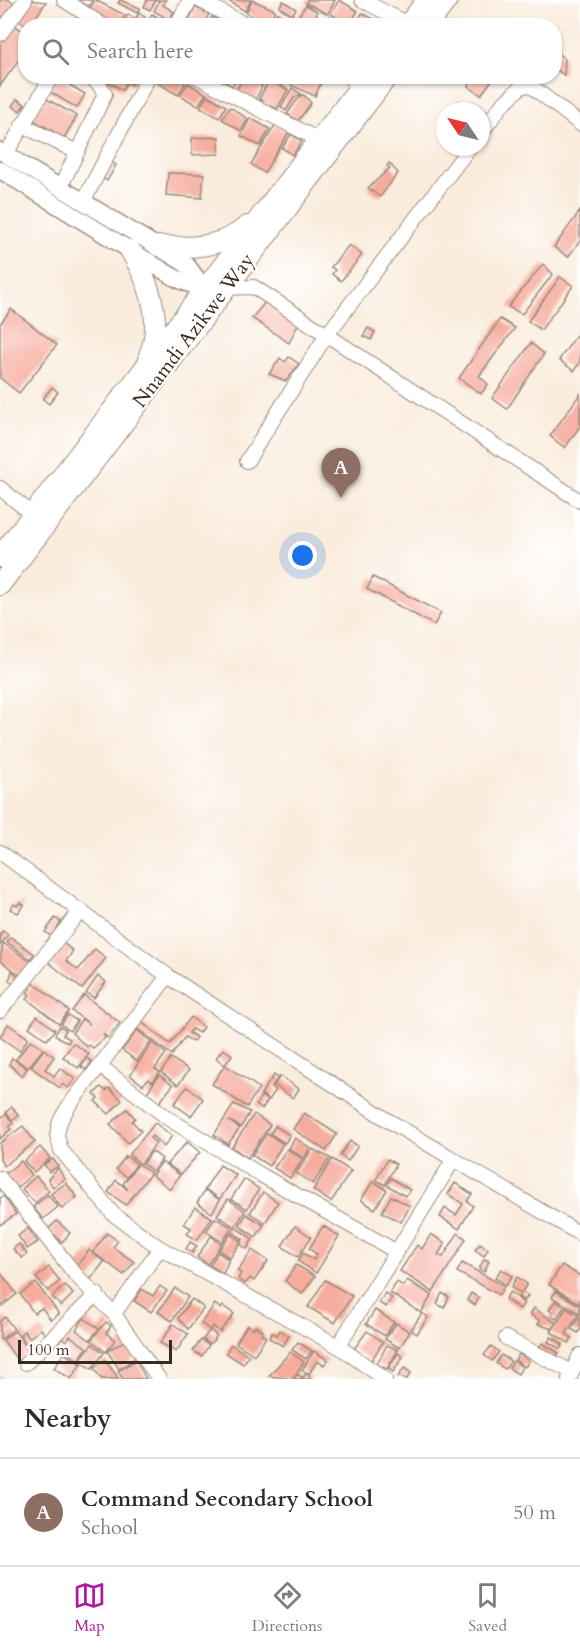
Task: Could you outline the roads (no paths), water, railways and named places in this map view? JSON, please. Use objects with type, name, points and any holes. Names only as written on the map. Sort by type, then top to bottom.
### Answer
[{"type":"highway","points":[[418,18],[427,0]]},
{"type":"highway","points":[[423,18],[447,0]]},
{"type":"highway","name":"Nnamdi Azikwe Way","points":[[0,557],[319,140],[356,84]]},
{"type":"highway","name":"Nnamdi Azikwe Way","points":[[0,585],[382,84]]},
{"type":"highway","points":[[158,246],[189,248],[209,245],[244,229],[267,208]]},
{"type":"highway","points":[[130,250],[147,284],[154,316],[152,349],[136,378]]},
{"type":"main road","points":[[2,158],[130,250],[188,284],[204,288],[229,276],[249,256]]},
{"type":"main road","points":[[2,158],[60,188],[186,264],[204,288],[204,308],[198,323]]},
{"type":"street","points":[[0,34],[25,0]]},
{"type":"street","points":[[64,0],[92,18]]},
{"type":"street","points":[[180,18],[190,0]]},
{"type":"street","points":[[199,0],[233,18]]},
{"type":"street","points":[[362,0],[399,18]]},
{"type":"street","points":[[2,158],[47,84]]},
{"type":"street","points":[[60,188],[105,94],[99,84]]},
{"type":"street","points":[[83,202],[145,84]]},
{"type":"street","points":[[211,84],[319,140]]},
{"type":"street","points":[[490,121],[502,105],[523,85],[531,86],[580,124]]},
{"type":"street","points":[[22,125],[77,152]]},
{"type":"street","points":[[247,461],[326,336],[463,156]]},
{"type":"street","points":[[225,288],[254,287],[580,501]]},
{"type":"street","points":[[0,488],[32,514]]},
{"type":"street","points":[[0,852],[168,976],[389,1121],[580,1234]]},
{"type":"street","points":[[0,1011],[81,910]]},
{"type":"street","points":[[168,976],[60,1121],[57,1135],[61,1150],[113,1214],[160,1248],[338,1346],[386,1379]]},
{"type":"street","points":[[100,1066],[169,1119],[397,1252]]},
{"type":"street","points":[[338,1346],[454,1159]]},
{"type":"street","points":[[0,1178],[75,1274],[114,1314],[159,1379]]},
{"type":"street","points":[[114,1314],[160,1248]]},
{"type":"street","points":[[26,1363],[97,1294]]},
{"type":"street","points":[[507,1338],[570,1376],[580,1357]]},
{"type":"place","name":"Command Secondary School","points":[[341,498]]}]
